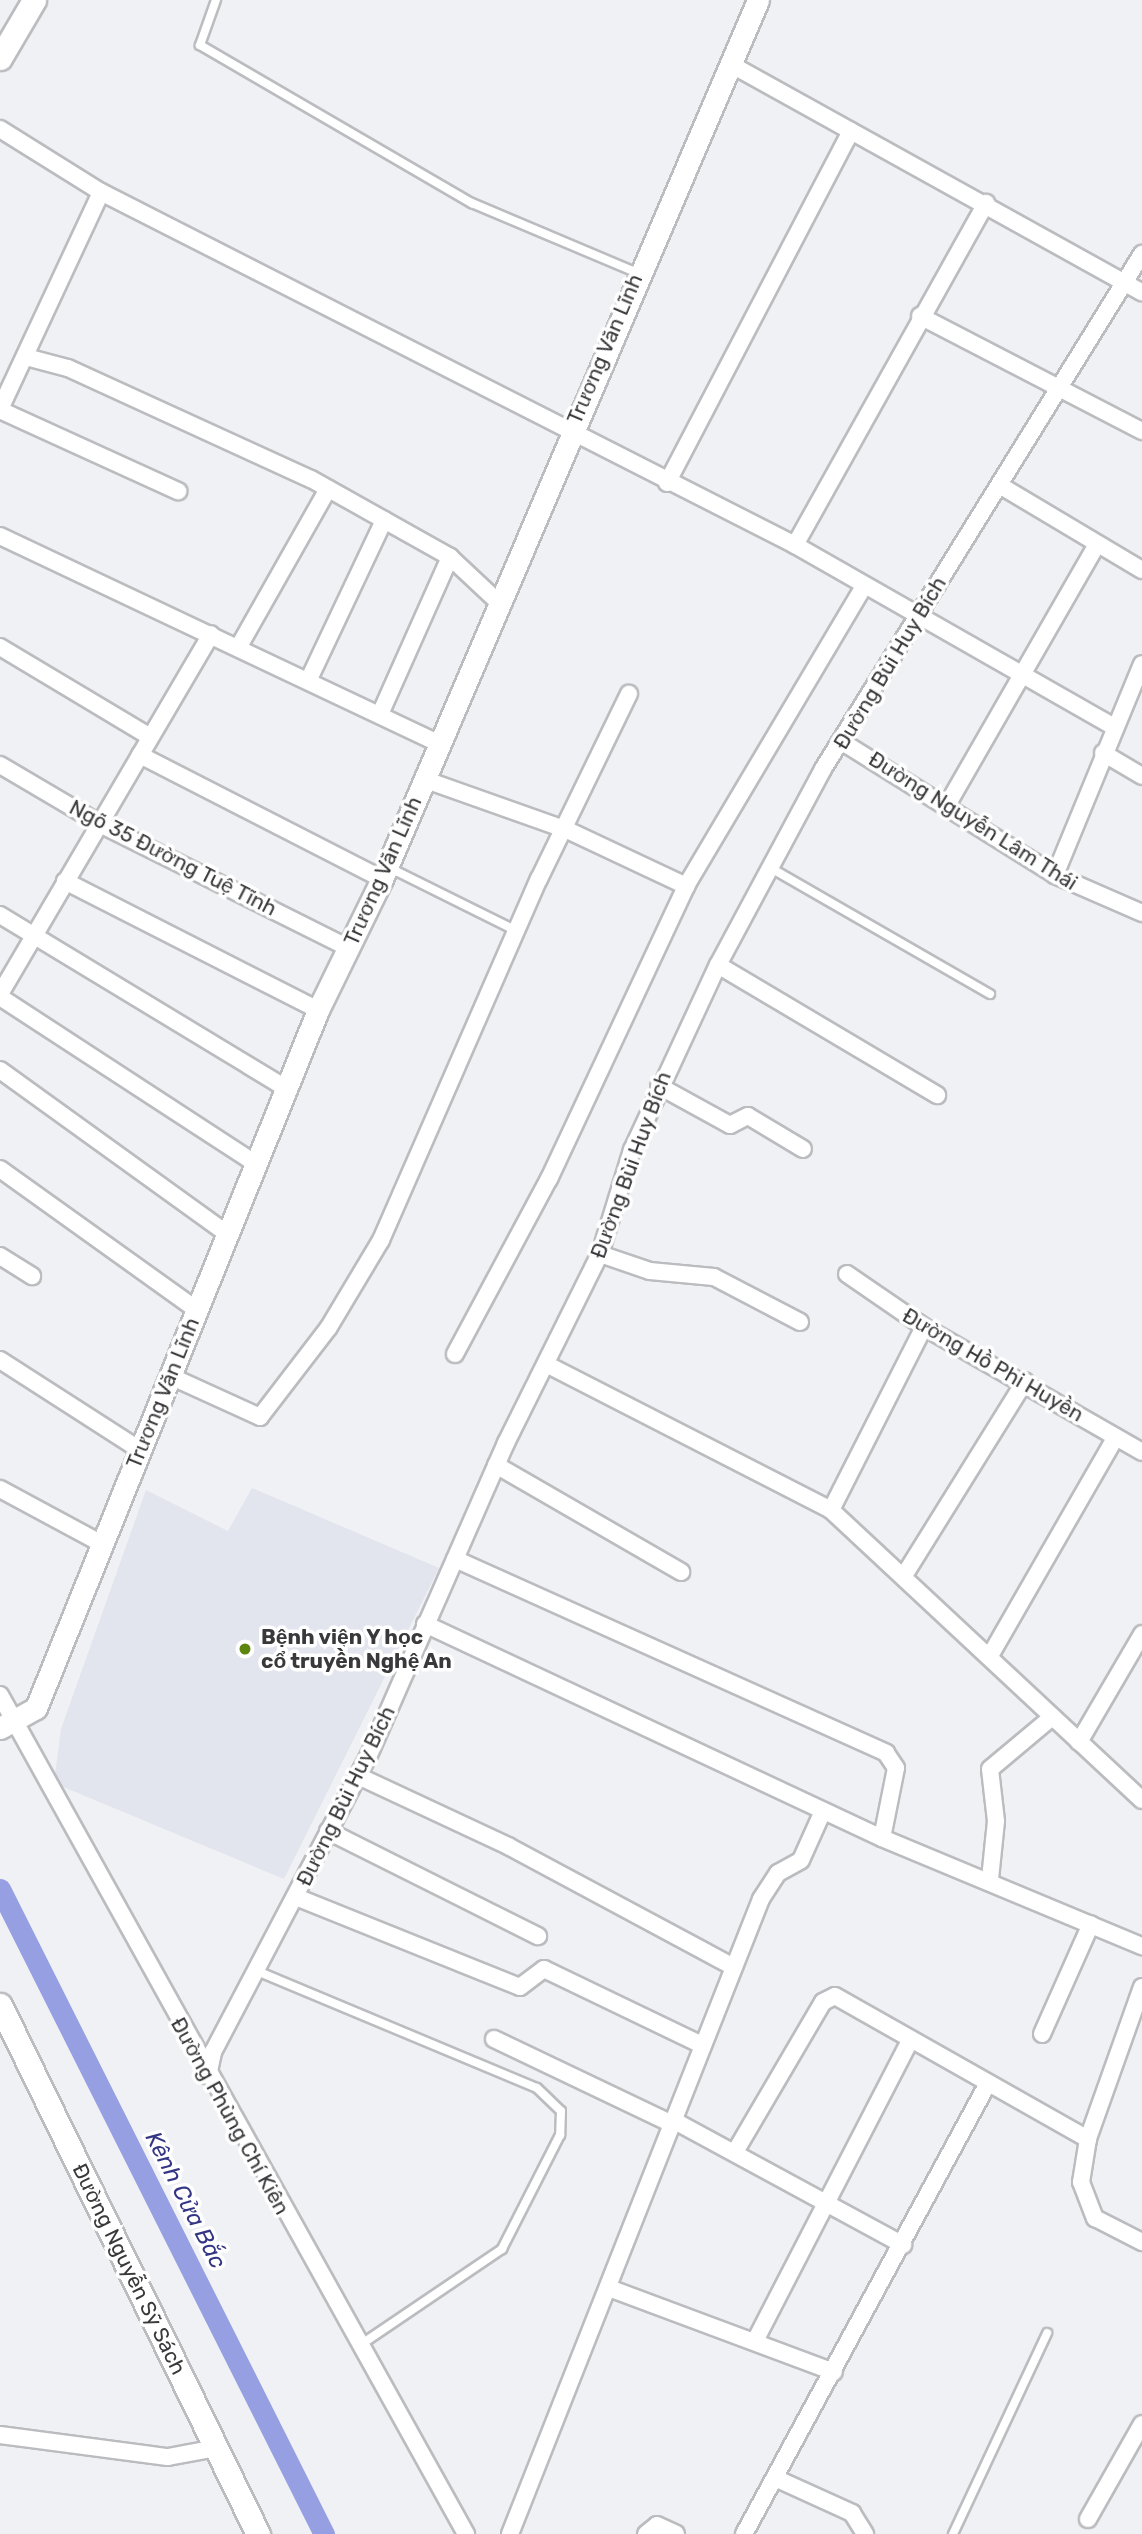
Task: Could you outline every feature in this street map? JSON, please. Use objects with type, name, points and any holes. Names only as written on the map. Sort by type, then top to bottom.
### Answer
[{"type":"main road","points":[[0,58],[34,0]]},
{"type":"main road","name":"Đường Nguyễn Sỹ Sách","points":[[0,2005],[258,2534]]},
{"type":"street","name":"Trương Văn Lĩnh","points":[[8,1725],[36,1708],[255,1163],[289,1090],[318,1010],[384,873],[436,743],[758,0]]},
{"type":"street","points":[[730,64],[986,203],[1142,292]]},
{"type":"street","points":[[0,129],[102,192],[667,483],[795,545],[1018,675],[1114,727]]},
{"type":"street","points":[[667,483],[851,131]]},
{"type":"street","points":[[102,192],[0,410],[178,491]]},
{"type":"street","points":[[795,545],[920,316],[986,203]]},
{"type":"street","name":"Đường Bùi Huy Bích","points":[[208,2076],[213,2052],[358,1776],[496,1465],[600,1254],[659,1086],[718,965],[769,867],[917,615],[1063,387],[1142,254]]},
{"type":"street","points":[[920,316],[1063,387],[1142,431]]},
{"type":"street","points":[[26,356],[80,373],[328,489],[450,557],[497,601]]},
{"type":"street","points":[[1001,486],[1142,570]]},
{"type":"street","points":[[238,648],[328,489]]},
{"type":"street","points":[[309,679],[384,520]]},
{"type":"street","points":[[0,536],[238,648],[382,712],[436,743]]},
{"type":"street","points":[[946,807],[1018,675],[1097,544]]},
{"type":"street","points":[[382,712],[450,557]]},
{"type":"street","points":[[455,1354],[549,1179],[686,886],[864,586]]},
{"type":"street","points":[[211,634],[0,995],[255,1163]]},
{"type":"street","points":[[0,647],[149,736]]},
{"type":"street","points":[[1055,875],[1103,753],[1142,664]]},
{"type":"street","points":[[170,1376],[248,1416],[260,1418],[269,1408],[381,1240],[517,931],[629,695]]},
{"type":"street","name":"Đường Nguyễn Lâm Thái","points":[[844,743],[1055,875],[1142,913]]},
{"type":"street","points":[[1103,753],[1142,776]]},
{"type":"street","points":[[140,755],[384,873]]},
{"type":"street","name":"Ngõ 35 Đường Tuệ Tĩnh","points":[[0,765],[100,824],[349,948]]},
{"type":"street","points":[[423,779],[567,830],[686,886]]},
{"type":"street","points":[[65,881],[318,1010]]},
{"type":"street","points":[[0,915],[289,1090]]},
{"type":"street","points":[[718,965],[937,1095]]},
{"type":"street","points":[[0,1070],[227,1234]]},
{"type":"street","points":[[659,1086],[730,1125],[748,1116],[803,1149]]},
{"type":"street","points":[[0,1169],[197,1310]]},
{"type":"street","points":[[600,1254],[650,1270],[714,1277],[800,1322]]},
{"type":"street","points":[[0,1256],[32,1276]]},
{"type":"street","name":"Đường Hồ Phi Huyền","points":[[847,1274],[924,1327],[1025,1381],[1142,1452]]},
{"type":"street","points":[[831,1510],[924,1327]]},
{"type":"street","points":[[0,1360],[140,1450]]},
{"type":"street","points":[[546,1364],[831,1510],[991,1654],[1051,1718],[1142,1800]]},
{"type":"street","points":[[905,1574],[1025,1381]]},
{"type":"street","points":[[991,1654],[1116,1437]]},
{"type":"street","points":[[496,1465],[681,1572]]},
{"type":"street","points":[[0,1489],[102,1544]]},
{"type":"street","points":[[455,1559],[886,1753],[896,1768],[882,1838]]},
{"type":"street","points":[[425,1624],[882,1838],[990,1879],[1142,1946]]},
{"type":"street","points":[[1079,1742],[1142,1634]]},
{"type":"street","name":"Đường Phùng Chí Kiên","points":[[0,1695],[8,1725],[466,2534]]},
{"type":"street","points":[[990,1879],[996,1821],[990,1769],[1051,1718]]},
{"type":"street","points":[[358,1776],[508,1846],[734,1967]]},
{"type":"street","points":[[510,2534],[609,2288],[700,2044],[771,1882],[801,1860],[823,1811]]},
{"type":"street","points":[[328,1831],[538,1936]]},
{"type":"street","points":[[296,1897],[520,1987],[544,1969],[700,2044]]},
{"type":"street","points":[[1042,2034],[1091,1924]]},
{"type":"street","points":[[1142,1987],[1088,2139],[1084,2202],[1095,2218],[1142,2242]]},
{"type":"street","points":[[735,2152],[828,1997],[842,1998],[910,2041],[1088,2139]]},
{"type":"street","points":[[494,2039],[735,2152],[824,2204],[903,2245]]},
{"type":"street","points":[[755,2341],[910,2041]]},
{"type":"street","points":[[744,2534],[903,2245],[987,2085]]},
{"type":"street","points":[[609,2288],[834,2372]]},
{"type":"street","points":[[1088,2519],[1141,2429]]},
{"type":"street","points":[[0,2435],[168,2457],[217,2448]]},
{"type":"street","points":[[775,2478],[852,2513],[865,2534]]},
{"type":"street","points":[[646,2534],[657,2525],[676,2534]]},
{"type":"lane","points":[[216,0],[200,45],[472,203],[638,272]]},
{"type":"lane","points":[[769,867],[989,994]]},
{"type":"lane","points":[[384,873],[517,931]]},
{"type":"lane","points":[[257,1971],[537,2088],[561,2111],[560,2134],[502,2249],[358,2347]]},
{"type":"lane","points":[[953,2534],[1047,2333]]},
{"type":"shaded area","name":"Bệnh viện Y học cổ truyền Nghệ An","points":[[252,1488],[439,1568],[284,1879],[54,1783],[61,1729],[146,1490],[228,1531]]},
{"type":"waterway","name":"Kênh Cửa Bắc","points":[[0,1889],[324,2534]]},
{"type":"place","name":"Bệnh viện Y học cổ truyền Nghệ An","points":[[245,1649]]}]
